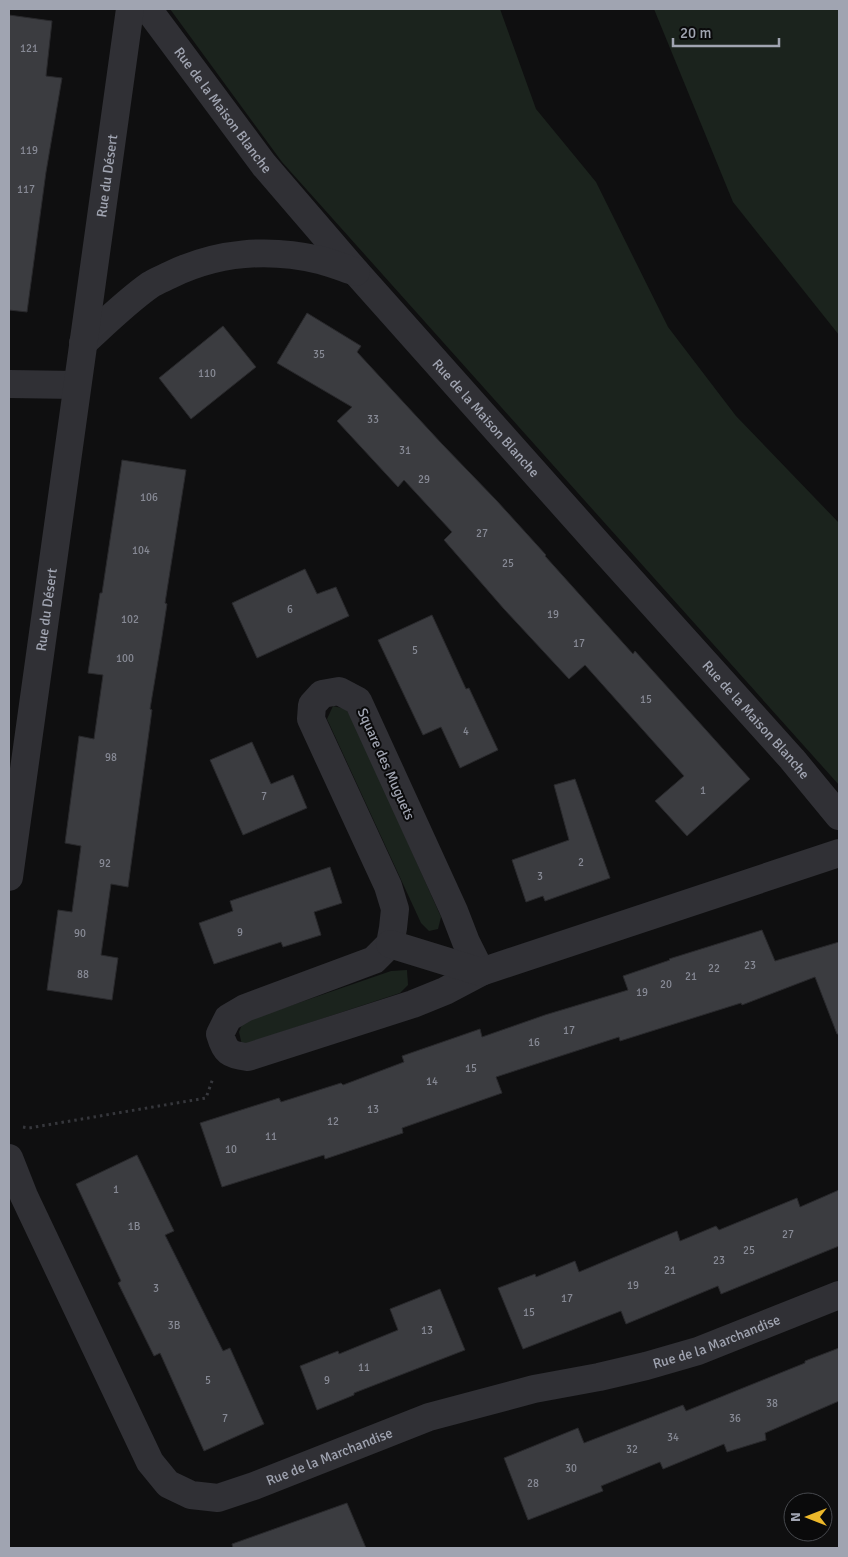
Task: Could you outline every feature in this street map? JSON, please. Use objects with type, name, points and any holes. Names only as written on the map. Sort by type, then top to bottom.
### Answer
[{"type":"street","name":"Rue du Désert","points":[[9,877],[130,9]]},
{"type":"street","name":"Rue de la Maison Blanche","points":[[148,9],[264,165],[356,272],[594,540],[792,759],[839,816]]},
{"type":"street","points":[[83,343],[151,284],[182,269],[212,259],[246,254],[280,255],[320,260],[356,272]]},
{"type":"street","points":[[9,384],[77,386]]},
{"type":"street","name":"Square des Muguets","points":[[390,944],[394,909],[388,886],[311,719],[312,705],[322,694],[339,691],[358,701],[481,972]]},
{"type":"street","points":[[481,972],[390,944],[374,960],[245,1008],[228,1018],[220,1034],[223,1046],[234,1055],[248,1057],[413,1004],[445,992],[481,972],[839,853]]},
{"type":"street","name":"Rue de la Marchandise","points":[[9,1158],[24,1196],[150,1462],[168,1484],[191,1495],[218,1498],[254,1486],[429,1417],[534,1389],[646,1366],[698,1351],[839,1295]]},
{"type":"path","points":[[28,1128],[206,1098]]},
{"type":"shaded area","points":[[170,9],[500,9],[536,109],[596,182],[668,327],[736,416],[839,523],[839,785],[282,162]]},
{"type":"shaded area","points":[[654,9],[839,9],[839,335],[733,202]]},
{"type":"shaded area","points":[[333,706],[346,709],[354,722],[441,917],[438,929],[429,931],[421,923],[327,719]]},
{"type":"shaded area","points":[[407,970],[408,985],[400,993],[242,1045],[239,1032],[243,1022],[391,971]]},
{"type":"building","points":[[9,15],[52,21],[46,76],[62,78],[46,172],[27,312],[9,310]]},
{"type":"building","points":[[307,313],[361,346],[357,352],[497,501],[633,654],[635,651],[750,779],[687,836],[655,801],[684,776],[585,665],[569,679],[504,609],[444,540],[452,532],[404,480],[398,487],[337,421],[352,407],[277,363]]},
{"type":"building","points":[[223,326],[256,367],[191,419],[159,378]]},
{"type":"building","points":[[122,460],[186,470],[150,709],[152,710],[128,887],[111,884],[101,955],[118,958],[112,1000],[47,990],[58,910],[72,912],[81,846],[65,843],[79,736],[94,739],[103,675],[88,673]]},
{"type":"building","points":[[305,569],[317,594],[336,587],[349,616],[257,658],[232,603]]},
{"type":"building","points":[[432,615],[466,689],[469,688],[498,750],[460,768],[441,727],[423,735],[378,640]]},
{"type":"building","points":[[252,742],[271,784],[293,775],[307,808],[243,835],[210,760]]},
{"type":"building","points":[[575,779],[610,878],[545,901],[543,896],[526,902],[512,860],[569,840],[554,785]]},
{"type":"building","points":[[330,867],[342,903],[314,912],[321,935],[283,947],[281,942],[214,964],[199,923],[233,911],[230,901]]},
{"type":"building","points":[[762,930],[775,961],[839,942],[839,1034],[837,1034],[815,977],[742,1005],[741,1003],[620,1041],[619,1037],[496,1077],[502,1093],[402,1128],[403,1133],[325,1159],[324,1155],[222,1187],[200,1123],[279,1098],[281,1102],[341,1083],[343,1085],[404,1062],[402,1056],[480,1029],[482,1037],[545,1015],[628,990],[623,976],[669,959]]},
{"type":"building","points":[[137,1155],[174,1231],[165,1235],[223,1351],[230,1348],[264,1424],[204,1451],[160,1353],[154,1356],[118,1283],[121,1281],[76,1184]]},
{"type":"building","points":[[839,1190],[839,1246],[721,1294],[718,1286],[626,1324],[621,1311],[523,1349],[498,1288],[535,1274],[536,1277],[575,1261],[579,1272],[677,1231],[680,1241],[716,1226],[719,1230],[797,1198],[800,1207]]},
{"type":"building","points":[[440,1289],[465,1350],[354,1393],[354,1395],[317,1410],[300,1366],[338,1351],[339,1354],[398,1330],[390,1309]]},
{"type":"building","points":[[839,1348],[839,1401],[765,1433],[766,1440],[727,1452],[724,1444],[663,1469],[660,1462],[601,1486],[603,1491],[528,1520],[504,1458],[578,1428],[584,1443],[683,1405],[686,1411]]},
{"type":"building","points":[[347,1503],[366,1548],[233,1548],[232,1544]]}]
